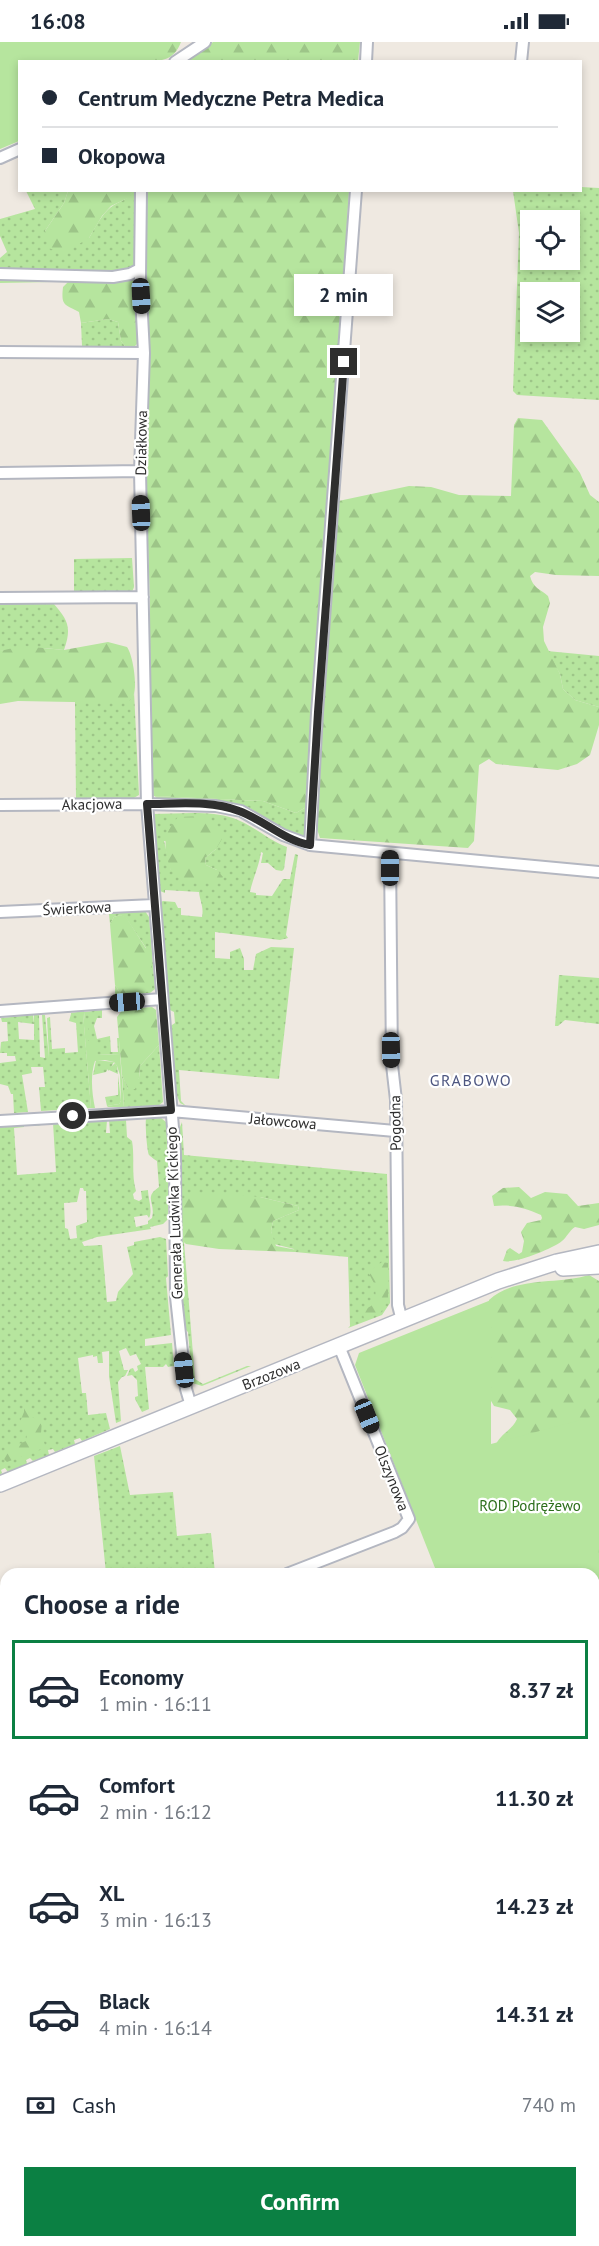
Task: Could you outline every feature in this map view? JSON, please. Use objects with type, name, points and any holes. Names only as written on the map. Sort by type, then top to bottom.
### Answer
[{"type":"main road","name":"Brzozowa","points":[[0,1484],[498,1281],[599,1253]]},
{"type":"main road","name":"Brzozowa","points":[[542,1267],[558,1269],[599,1266]]},
{"type":"street","points":[[178,60],[205,42]]},
{"type":"street","points":[[366,60],[367,42]]},
{"type":"street","points":[[521,60],[523,42]]},
{"type":"street","points":[[0,158],[18,150]]},
{"type":"street","name":"Działkowa","points":[[141,192],[140,269],[144,353],[140,471],[147,804]]},
{"type":"street","points":[[310,845],[356,192]]},
{"type":"street","points":[[0,274],[113,277],[130,274],[140,269]]},
{"type":"street","points":[[0,352],[144,353]]},
{"type":"street","points":[[0,473],[140,471]]},
{"type":"street","points":[[0,598],[143,597]]},
{"type":"street","name":"Generała Ludwika Kickiego","points":[[147,804],[175,1153],[176,1296],[186,1389],[192,1406]]},
{"type":"street","name":"Akacjowa","points":[[0,805],[202,804],[241,811],[283,835],[310,845],[599,872]]},
{"type":"street","name":"Pogodna","points":[[390,853],[391,1045],[396,1100],[398,1305],[402,1321]]},
{"type":"street","name":"Świerkowa","points":[[0,912],[154,905]]},
{"type":"street","points":[[0,1011],[162,999]]},
{"type":"street","name":"Jałowcowa","points":[[0,1121],[171,1110],[395,1131]]},
{"type":"street","name":"Olszynowa","points":[[302,1568],[395,1532],[402,1528],[409,1519],[339,1346]]},
{"type":"green space","points":[[0,42],[145,42],[145,60],[18,60],[18,141],[0,149]]},
{"type":"green space","points":[[143,42],[181,42],[175,53],[166,59],[143,60]]},
{"type":"green space","points":[[213,42],[360,42],[358,60],[190,60]]},
{"type":"green space","points":[[582,187],[599,188],[599,400],[517,395],[513,391],[519,233],[513,192],[582,192]]},
{"type":"green space","points":[[26,192],[68,192],[64,203],[45,231],[89,238],[107,210],[132,192],[136,192],[136,285],[101,281],[0,283],[0,258],[7,252],[0,236],[0,219],[35,209]]},
{"type":"green space","points":[[67,192],[132,192],[130,197],[111,206],[89,238],[64,253],[48,248],[45,231],[64,203]]},
{"type":"green space","points":[[146,192],[349,192],[329,503],[409,486],[431,487],[459,495],[511,496],[514,425],[518,418],[542,420],[580,473],[590,495],[599,502],[599,576],[535,572],[530,576],[535,586],[548,596],[550,603],[543,627],[544,641],[560,674],[563,689],[575,700],[599,707],[599,725],[590,755],[577,764],[558,770],[496,764],[489,759],[479,765],[474,841],[468,848],[320,838],[317,829],[317,807],[308,806],[296,813],[263,801],[154,796],[150,792],[150,600],[145,459],[148,352]]},
{"type":"green space","points":[[69,281],[132,281],[136,285],[139,342],[135,346],[125,346],[121,341],[118,322],[108,319],[81,323],[79,312],[67,306],[63,301],[63,287]]},
{"type":"green space","points":[[108,319],[118,322],[121,341],[125,346],[82,346],[81,323]]},
{"type":"green space","points":[[132,558],[134,587],[132,592],[74,593],[74,559]]},
{"type":"green space","points":[[0,603],[53,603],[67,624],[68,635],[64,650],[44,648],[0,651]]},
{"type":"green space","points":[[108,642],[127,647],[131,657],[135,679],[134,692],[133,697],[127,703],[18,701],[0,704],[0,651],[22,646],[64,650]]},
{"type":"green space","points":[[547,651],[599,656],[599,707],[575,700],[563,689],[560,674]]},
{"type":"green space","points":[[134,691],[139,795],[132,801],[76,799],[75,702],[133,696]]},
{"type":"green space","points":[[154,796],[263,801],[296,813],[308,806],[306,832],[302,838],[292,834],[248,807],[244,809],[222,802],[160,801]]},
{"type":"green space","points":[[204,813],[233,818],[287,847],[282,871],[276,870],[268,863],[261,863],[263,853],[261,852],[250,892],[256,895],[272,896],[283,879],[290,879],[295,854],[298,855],[286,935],[288,938],[280,940],[215,932],[215,958],[230,959],[230,952],[240,948],[244,959],[244,970],[253,970],[256,954],[271,947],[294,948],[279,1079],[179,1070],[181,1101],[186,1106],[180,1103],[175,1096],[169,1027],[175,1023],[174,1012],[168,1009],[159,903],[175,902],[178,908],[181,908],[181,915],[202,917],[203,910],[199,892],[165,890],[165,893],[160,891],[153,814]],"holes":[[[164,841],[216,849],[205,858],[206,865],[217,870],[171,870]]]},
{"type":"green space","points":[[204,816],[217,825],[222,839],[216,849],[205,858],[206,865],[217,870],[223,877],[220,882],[187,881],[175,875],[169,863],[166,840],[174,822],[178,817]]},
{"type":"green space","points":[[145,911],[149,917],[155,989],[150,993],[115,996],[115,985],[120,993],[146,948],[126,918],[120,915],[114,917],[110,924],[109,914]]},
{"type":"green space","points":[[120,915],[126,917],[152,958],[152,989],[144,993],[120,993],[115,985],[110,924],[114,917]]},
{"type":"green space","points":[[559,975],[599,978],[599,1024],[565,1020],[555,1026]]},
{"type":"green space","points":[[152,1007],[156,1010],[159,1045],[140,1066],[135,1089],[128,1089],[122,1075],[117,1017],[123,1009]]},
{"type":"green space","points":[[102,1010],[102,1018],[97,1018],[94,1026],[97,1039],[110,1036],[111,1052],[118,1052],[117,1038],[119,1038],[120,1054],[97,1055],[88,1042],[87,1020],[85,1020],[84,1012]]},
{"type":"green space","points":[[84,1011],[85,1020],[88,1020],[88,1041],[96,1041],[97,1055],[120,1054],[124,1107],[107,1106],[119,1104],[121,1101],[120,1075],[114,1062],[105,1060],[95,1061],[92,1085],[95,1108],[91,1108],[83,1014],[71,1014]]},
{"type":"green space","points":[[83,1013],[91,1108],[41,1111],[39,1087],[45,1087],[43,1067],[31,1067],[32,1073],[22,1075],[28,1112],[14,1113],[13,1094],[8,1086],[0,1084],[0,1063],[16,1061],[15,1056],[0,1053],[1,1042],[8,1041],[7,1022],[2,1022],[1,1018],[33,1015],[34,1024],[34,1015],[39,1015],[40,1057],[45,1058],[42,1015],[45,1015],[49,1058],[47,1018],[50,1017],[52,1049],[65,1048],[65,1053],[78,1052],[76,1023],[69,1021],[71,1014]],"holes":[[[18,1022],[34,1024],[34,1040],[19,1039]]]},
{"type":"green space","points":[[159,1045],[163,1102],[158,1106],[124,1107],[122,1075],[128,1089],[139,1078],[140,1066]]},
{"type":"green space","points":[[96,1060],[114,1062],[111,1067],[115,1063],[118,1074],[108,1069],[106,1072],[93,1075]]},
{"type":"green space","points":[[118,1075],[121,1101],[119,1104],[107,1106],[105,1097],[118,1095]]},
{"type":"green space","points":[[161,1118],[166,1122],[169,1170],[168,1219],[163,1224],[150,1227],[151,1229],[97,1237],[82,1242],[84,1246],[102,1245],[107,1302],[116,1301],[118,1292],[133,1274],[127,1247],[134,1245],[134,1242],[160,1237],[166,1239],[168,1276],[166,1278],[171,1335],[145,1339],[145,1346],[172,1343],[174,1366],[168,1367],[166,1364],[163,1367],[145,1367],[149,1409],[142,1412],[135,1399],[138,1396],[137,1380],[132,1375],[127,1376],[130,1369],[133,1368],[135,1372],[138,1370],[137,1366],[141,1364],[136,1354],[130,1356],[126,1348],[119,1351],[124,1370],[128,1370],[118,1382],[121,1421],[116,1423],[109,1376],[109,1351],[102,1352],[103,1363],[98,1363],[97,1356],[93,1357],[93,1355],[78,1358],[82,1393],[86,1393],[88,1415],[106,1413],[110,1429],[82,1441],[80,1438],[74,1440],[75,1444],[55,1452],[53,1449],[48,1450],[49,1455],[33,1461],[30,1458],[26,1460],[27,1464],[8,1472],[5,1468],[1,1470],[0,1475],[0,1127],[24,1125],[24,1127],[14,1128],[17,1175],[56,1172],[53,1123],[107,1120],[106,1133],[110,1133],[109,1120],[126,1120],[127,1137],[132,1141],[133,1147],[136,1191],[133,1194],[134,1199],[139,1201],[142,1199],[141,1191],[148,1190],[150,1208],[149,1218],[147,1215],[134,1217],[136,1227],[148,1224],[153,1213],[151,1197],[159,1187],[157,1161],[148,1153],[146,1119]],"holes":[[[80,1188],[86,1191],[87,1222],[76,1226],[77,1238],[70,1239],[68,1229],[65,1228],[64,1203],[77,1202]]]},
{"type":"green space","points":[[182,1122],[184,1155],[387,1174],[390,1303],[382,1315],[348,1328],[350,1326],[348,1257],[295,1252],[294,1249],[274,1244],[271,1231],[273,1221],[299,1210],[298,1206],[260,1197],[179,1216],[177,1127],[180,1127]]},
{"type":"green space","points":[[519,1187],[531,1198],[545,1192],[567,1194],[578,1206],[599,1203],[599,1225],[584,1229],[575,1227],[562,1241],[550,1248],[524,1258],[503,1261],[510,1248],[519,1254],[522,1252],[524,1241],[521,1232],[527,1223],[542,1218],[541,1215],[518,1207],[494,1206],[492,1196],[503,1188]]},
{"type":"green space","points":[[191,1193],[260,1197],[298,1206],[299,1210],[273,1221],[271,1231],[276,1246],[297,1250],[295,1252],[219,1249],[186,1244],[178,1237],[179,1218],[183,1202]]},
{"type":"green space","points":[[178,1237],[184,1242],[195,1379],[203,1384],[251,1366],[202,1386],[189,1382],[192,1378],[188,1332],[183,1327]]},
{"type":"green space","points":[[382,1262],[388,1263],[388,1298],[381,1312],[364,1318],[362,1311],[376,1301],[375,1285],[368,1272]]},
{"type":"green space","points":[[589,1275],[599,1281],[599,1568],[589,1568],[496,1444],[517,1419],[510,1410],[494,1406],[487,1394],[489,1300],[499,1292],[511,1287]]},
{"type":"green space","name":"ROD Podrężewo","points":[[491,1300],[491,1444],[599,1415],[597,1568],[435,1568],[355,1365],[359,1353]]},
{"type":"green space","points":[[27,1404],[30,1417],[42,1420],[41,1433],[44,1448],[7,1462],[3,1451],[26,1441],[27,1434],[20,1422],[24,1406]]},
{"type":"green space","points":[[120,1446],[130,1495],[173,1492],[177,1536],[211,1533],[214,1568],[105,1568],[94,1456]]},
{"type":"district","name":"GRABOWO","points":[[471,1080]]},
{"type":"route","points":[[73,1116],[171,1110],[147,804],[202,804],[230,808],[241,811],[283,835],[310,845],[344,362]]}]
